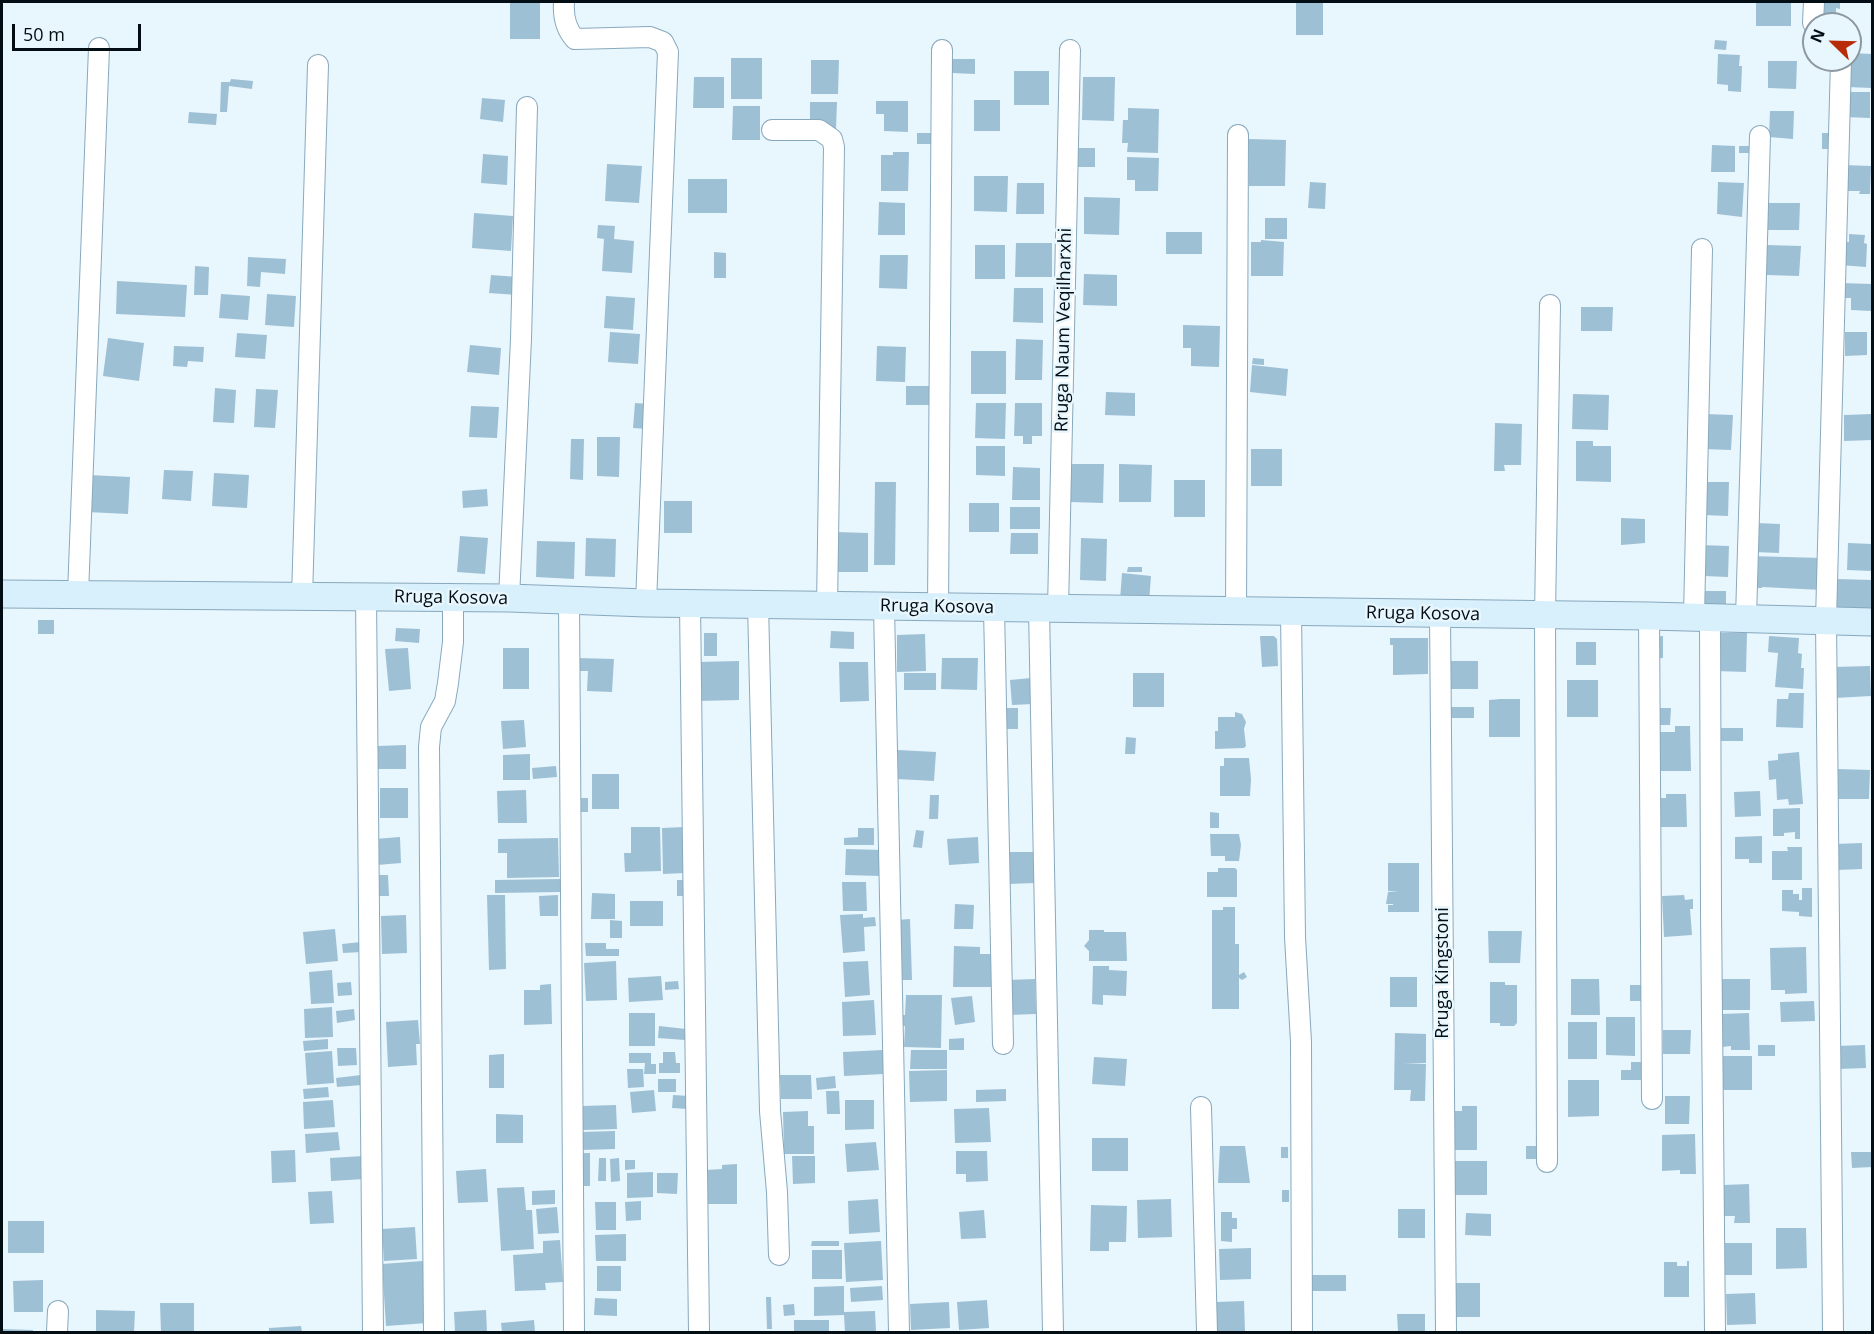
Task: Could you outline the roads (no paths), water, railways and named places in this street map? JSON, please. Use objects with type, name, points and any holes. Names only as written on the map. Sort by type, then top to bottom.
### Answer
[{"type":"street","points":[[564,2],[568,32],[575,39],[650,36],[663,42],[669,52],[646,603]]},
{"type":"street","points":[[78,594],[99,48]]},
{"type":"street","points":[[938,607],[942,50]]},
{"type":"street","name":"Rruga Naum Veqilharxhi","points":[[1053,1332],[1048,609],[1070,50]]},
{"type":"street","points":[[302,597],[318,66]]},
{"type":"street","points":[[1833,1332],[1826,620],[1841,72]]},
{"type":"street","points":[[509,598],[521,339],[527,107]]},
{"type":"street","points":[[772,130],[819,130],[832,139],[834,147],[827,606]]},
{"type":"street","points":[[1236,612],[1238,135]]},
{"type":"street","points":[[1746,618],[1760,136]]},
{"type":"street","points":[[1702,249],[1702,617],[1711,935],[1715,1332]]},
{"type":"street","points":[[1547,1162],[1545,615],[1550,305]]},
{"type":"street","name":"Rruga Kosova","points":[[2,594],[509,598],[690,604],[1649,616],[1872,622]]},
{"type":"street","points":[[366,597],[373,1332]]},
{"type":"street","points":[[434,1332],[429,747],[432,727],[445,701],[448,683],[453,642],[453,598]]},
{"type":"street","points":[[569,601],[573,1332]]},
{"type":"street","points":[[690,604],[699,1332]]},
{"type":"street","points":[[758,604],[770,1111],[777,1192],[778,1255]]},
{"type":"street","points":[[884,607],[899,1332]]},
{"type":"street","points":[[994,608],[1003,1044]]},
{"type":"street","points":[[1291,612],[1295,937],[1301,1042],[1302,1332]]},
{"type":"street","name":"Rruga Kingstoni","points":[[1440,614],[1446,1332]]},
{"type":"street","points":[[1649,616],[1652,1099]]},
{"type":"street","points":[[1201,1107],[1207,1332]]},
{"type":"street","points":[[57,1332],[58,1311]]}]
